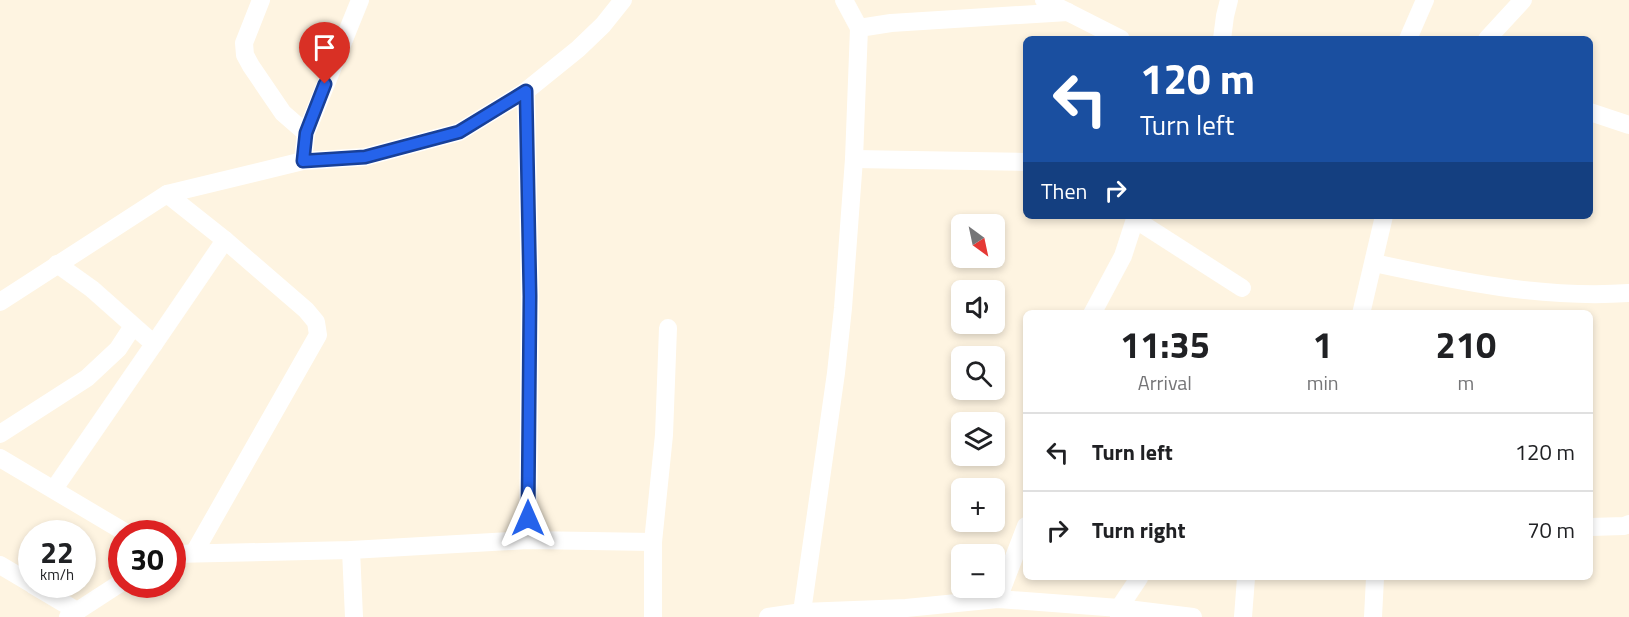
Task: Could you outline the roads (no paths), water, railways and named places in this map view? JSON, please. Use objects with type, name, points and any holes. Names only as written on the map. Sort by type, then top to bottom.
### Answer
[{"type":"street","points":[[261,0],[244,43],[246,55],[283,113],[306,133]]},
{"type":"street","points":[[303,161],[306,133],[360,0]]},
{"type":"street","points":[[0,302],[167,194],[303,161],[365,157],[459,132],[526,91],[578,49],[603,25],[623,0]]},
{"type":"street","points":[[802,612],[836,373],[854,159],[859,28],[844,0]]},
{"type":"street","points":[[1044,0],[1115,36]]},
{"type":"street","points":[[1222,36],[1229,0]]},
{"type":"street","points":[[1409,36],[1425,0]]},
{"type":"street","points":[[1490,36],[1523,0]]},
{"type":"street","points":[[859,28],[891,23],[1068,12]]},
{"type":"street","points":[[526,91],[530,296],[528,540]]},
{"type":"street","points":[[1593,113],[1629,125]]},
{"type":"street","points":[[854,159],[1023,162]]},
{"type":"street","points":[[167,194],[225,240],[306,310],[316,322],[318,335],[194,553]]},
{"type":"street","points":[[1094,310],[1124,256],[1136,219]]},
{"type":"street","points":[[1138,219],[1242,288]]},
{"type":"street","points":[[1362,310],[1383,219]]},
{"type":"street","points":[[54,489],[225,240]]},
{"type":"street","points":[[1374,263],[1449,279],[1550,292],[1602,295],[1629,293]]},
{"type":"street","points":[[57,264],[92,289],[154,344]]},
{"type":"street","points":[[0,434],[87,378],[118,349],[134,326]]},
{"type":"street","points":[[653,617],[653,542],[664,435],[668,328]]},
{"type":"street","points":[[0,458],[108,522]]},
{"type":"street","points":[[1593,527],[1629,524]]},
{"type":"street","points":[[998,599],[1023,534]]},
{"type":"street","points":[[186,553],[351,550],[528,540],[653,542]]},
{"type":"street","points":[[351,550],[354,617]]},
{"type":"street","points":[[0,565],[18,576]]},
{"type":"street","points":[[1119,613],[1138,580]]},
{"type":"street","points":[[1243,617],[1246,580]]},
{"type":"street","points":[[1373,617],[1374,580]]},
{"type":"street","points":[[51,598],[72,614],[108,591]]},
{"type":"street","points":[[768,617],[802,612],[906,613],[998,599],[1119,613],[1193,617]]}]
